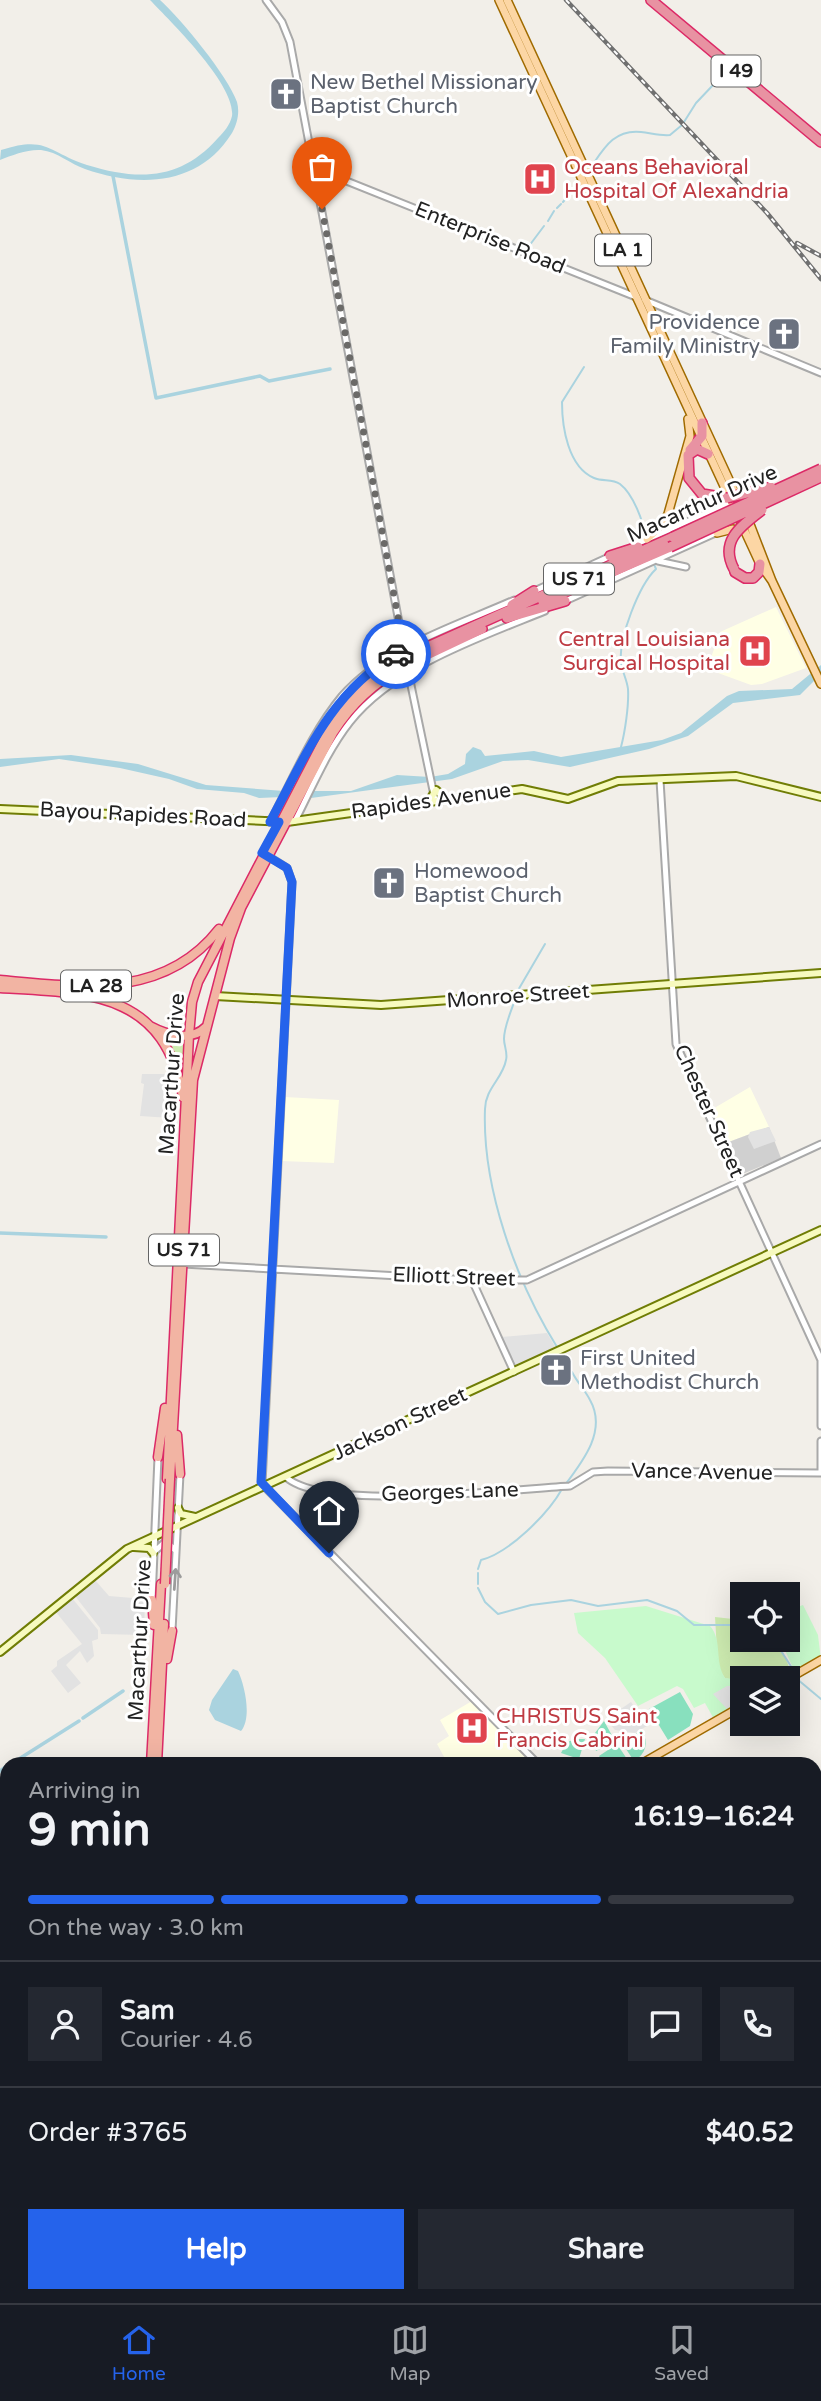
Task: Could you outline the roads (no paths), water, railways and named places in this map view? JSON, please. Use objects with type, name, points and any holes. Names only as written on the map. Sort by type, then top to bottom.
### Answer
[{"type":"highway","name":"I 49","points":[[651,0],[821,142]]},
{"type":"highway","name":"I 49","points":[[659,0],[821,135]]},
{"type":"highway","points":[[702,423],[701,438],[688,455],[686,464],[691,482],[706,496],[739,497],[804,481]]},
{"type":"highway","points":[[688,455],[697,449],[708,454]]},
{"type":"highway","name":"Macarthur Drive","points":[[804,481],[821,469]]},
{"type":"highway","name":"Macarthur Drive","points":[[157,1757],[163,1584],[176,1393],[189,1035],[192,1002],[209,958],[341,710],[364,686],[406,661],[486,621],[804,481],[821,477]]},
{"type":"highway","points":[[757,587],[745,583],[735,570],[727,551],[738,529],[804,481]]},
{"type":"highway","name":"Macarthur Drive","points":[[406,661],[507,618],[670,541]]},
{"type":"highway","points":[[610,556],[670,541]]},
{"type":"highway","points":[[735,570],[745,578],[754,578],[759,572],[760,564]]},
{"type":"highway","points":[[486,621],[534,591]]},
{"type":"highway","points":[[507,618],[565,601]]},
{"type":"highway","name":"Macarthur Drive","points":[[169,1479],[170,1370],[193,1080],[235,923],[265,855]]},
{"type":"highway","name":"LA 28","points":[[4,988],[105,986],[147,980],[187,960],[217,933],[239,901]]},
{"type":"highway","points":[[187,960],[200,955],[209,958],[218,967],[219,980]]},
{"type":"highway","name":"LA 28","points":[[0,980],[105,998],[144,1023],[168,1033],[189,1035]]},
{"type":"highway","points":[[144,1023],[164,1045],[177,1072],[185,1122]]},
{"type":"highway","points":[[189,1035],[200,1033],[208,1023]]},
{"type":"highway","points":[[158,1457],[170,1370]]},
{"type":"highway","points":[[176,1393],[180,1474]]},
{"type":"highway","name":"Macarthur Drive","points":[[151,1757],[157,1641],[163,1584]]},
{"type":"highway","points":[[152,1600],[157,1641]]},
{"type":"highway","points":[[161,1689],[172,1631]]},
{"type":"main road","name":"LA 1","points":[[499,0],[517,30],[586,179],[708,454],[735,501]]},
{"type":"main road","name":"LA 1","points":[[507,0],[517,30]]},
{"type":"main road","name":"LA 1","points":[[586,179],[647,301],[735,501]]},
{"type":"main road","points":[[647,539],[663,524],[668,514],[690,436],[690,424],[678,389]]},
{"type":"main road","points":[[735,501],[821,684]]},
{"type":"main road","points":[[744,520],[760,564],[772,581]]},
{"type":"main road","points":[[717,533],[733,529],[748,537]]},
{"type":"main road","name":"Rapides Avenue","points":[[283,821],[522,789],[568,799],[618,780],[736,776],[821,797]]},
{"type":"main road","points":[[432,801],[435,789],[447,799]]},
{"type":"main road","name":"Bayou Rapides Road","points":[[0,808],[283,821]]},
{"type":"main road","name":"Monroe Street","points":[[215,996],[382,1005],[821,973]]},
{"type":"main road","name":"Jackson Street","points":[[0,1652],[117,1555],[132,1547],[821,1230]]},
{"type":"main road","points":[[178,1509],[181,1514],[197,1517]]},
{"type":"main road","points":[[132,1547],[149,1548],[153,1553]]},
{"type":"main road","points":[[800,1672],[821,1660]]},
{"type":"main road","points":[[653,1757],[730,1713]]},
{"type":"street","points":[[266,0],[288,35],[406,661],[435,789]]},
{"type":"street","name":"Enterprise Road","points":[[314,168],[821,373]]},
{"type":"street","points":[[283,821],[349,722],[406,661],[534,591],[735,501]]},
{"type":"street","points":[[716,509],[724,510],[729,519],[726,527],[717,533]]},
{"type":"street","points":[[406,661],[548,610],[744,520]]},
{"type":"street","points":[[654,562],[665,561],[685,567],[679,558],[686,548]]},
{"type":"street","name":"Chester Street","points":[[660,780],[676,1044],[821,1360],[821,1426]]},
{"type":"street","points":[[265,855],[287,868],[292,880],[262,1448],[264,1488],[531,1757]]},
{"type":"street","name":"Elliott Street","points":[[180,1263],[472,1280],[527,1280],[821,1144]]},
{"type":"street","points":[[472,1280],[514,1372]]},
{"type":"street","points":[[821,1441],[821,1473]]},
{"type":"street","name":"Macarthur Drive","points":[[152,1600],[158,1457]]},
{"type":"street","name":"Vance Avenue","points":[[576,1485],[585,1475],[608,1471],[821,1473]]},
{"type":"street","name":"Macarthur Drive","points":[[172,1631],[180,1474]]},
{"type":"street","name":"Georges Lane","points":[[286,1477],[293,1484],[321,1492],[392,1496],[576,1485]]},
{"type":"street","points":[[156,1511],[160,1519],[167,1521],[178,1509]]},
{"type":"street","points":[[153,1553],[166,1541],[172,1543],[176,1554]]},
{"type":"water","points":[[150,0],[160,0],[180,20],[214,63],[237,102],[235,126],[218,151],[203,164],[185,173],[147,180],[105,175],[41,150],[25,151],[0,160],[1,150],[28,144],[38,145],[87,165],[142,175],[174,169],[189,162],[220,136],[232,116],[224,88],[186,38]]},
{"type":"water","points":[[821,665],[821,674],[800,695],[733,703],[688,736],[649,749],[570,767],[528,760],[503,761],[452,779],[311,798],[314,791],[351,791],[397,775],[430,777],[448,774],[465,764],[466,754],[473,747],[481,750],[485,756],[534,751],[561,757],[662,740],[681,733],[727,696],[739,691],[792,689]]},
{"type":"water","points":[[71,755],[138,764],[206,785],[284,791],[282,797],[259,798],[244,793],[197,789],[169,779],[120,768],[59,759],[0,767],[0,759]]},
{"type":"water","points":[[233,1669],[238,1671],[241,1677],[245,1693],[247,1710],[241,1731],[215,1720],[209,1710],[212,1700]]},
{"type":"waterway","points":[[684,122],[696,103],[715,83]]},
{"type":"waterway","points":[[589,170],[616,137],[631,132],[670,135],[682,125]]},
{"type":"waterway","points":[[113,176],[156,398],[260,376],[269,381],[330,369]]},
{"type":"waterway","points":[[572,191],[580,180]]},
{"type":"waterway","points":[[563,202],[568,196]]},
{"type":"waterway","points":[[557,208],[561,204]]},
{"type":"waterway","points":[[548,221],[554,211]]},
{"type":"waterway","points":[[526,250],[544,226]]},
{"type":"waterway","points":[[584,367],[562,402],[568,445],[572,456],[585,473],[597,479],[617,482],[625,489],[637,509],[645,537]]},
{"type":"waterway","points":[[621,747],[628,695],[621,663],[623,640],[637,599],[656,569],[653,562]]},
{"type":"waterway","points":[[517,992],[545,944]]},
{"type":"waterway","points":[[516,997],[504,1034],[507,1055],[504,1066],[486,1102],[489,1170],[504,1233],[515,1264],[557,1347]]},
{"type":"waterway","points":[[0,1233],[106,1237]]},
{"type":"waterway","points":[[560,1352],[570,1369]]},
{"type":"waterway","points":[[565,1485],[586,1455],[595,1433],[596,1422],[590,1400],[572,1372]]},
{"type":"waterway","points":[[478,1569],[481,1560],[504,1549],[527,1531],[562,1489]]},
{"type":"waterway","points":[[478,1573],[478,1584]]},
{"type":"waterway","points":[[478,1588],[485,1602],[498,1614],[531,1605],[571,1600],[598,1606],[647,1600],[677,1611],[694,1625],[730,1625]]},
{"type":"waterway","points":[[782,1652],[791,1666]]},
{"type":"waterway","points":[[800,1682],[821,1699]]},
{"type":"waterway","points":[[83,1718],[123,1691]]},
{"type":"waterway","points":[[22,1757],[79,1721]]},
{"type":"railway","points":[[566,0],[767,213],[821,279]]},
{"type":"railway","points":[[797,243],[821,256]]},
{"type":"place","name":"New Bethel Missionary Baptist Church","points":[[286,94]]},
{"type":"place","name":"Oceans Behavioral Hospital Of Alexandria","points":[[540,179]]},
{"type":"place","name":"Providence Family Ministry","points":[[784,334]]},
{"type":"place","name":"Central Louisiana Surgical Hospital","points":[[755,651]]},
{"type":"place","name":"Homewood Baptist Church","points":[[389,883]]},
{"type":"place","name":"First United Methodist Church","points":[[556,1370]]},
{"type":"place","name":"CHRISTUS Saint Francis Cabrini","points":[[472,1728]]}]
